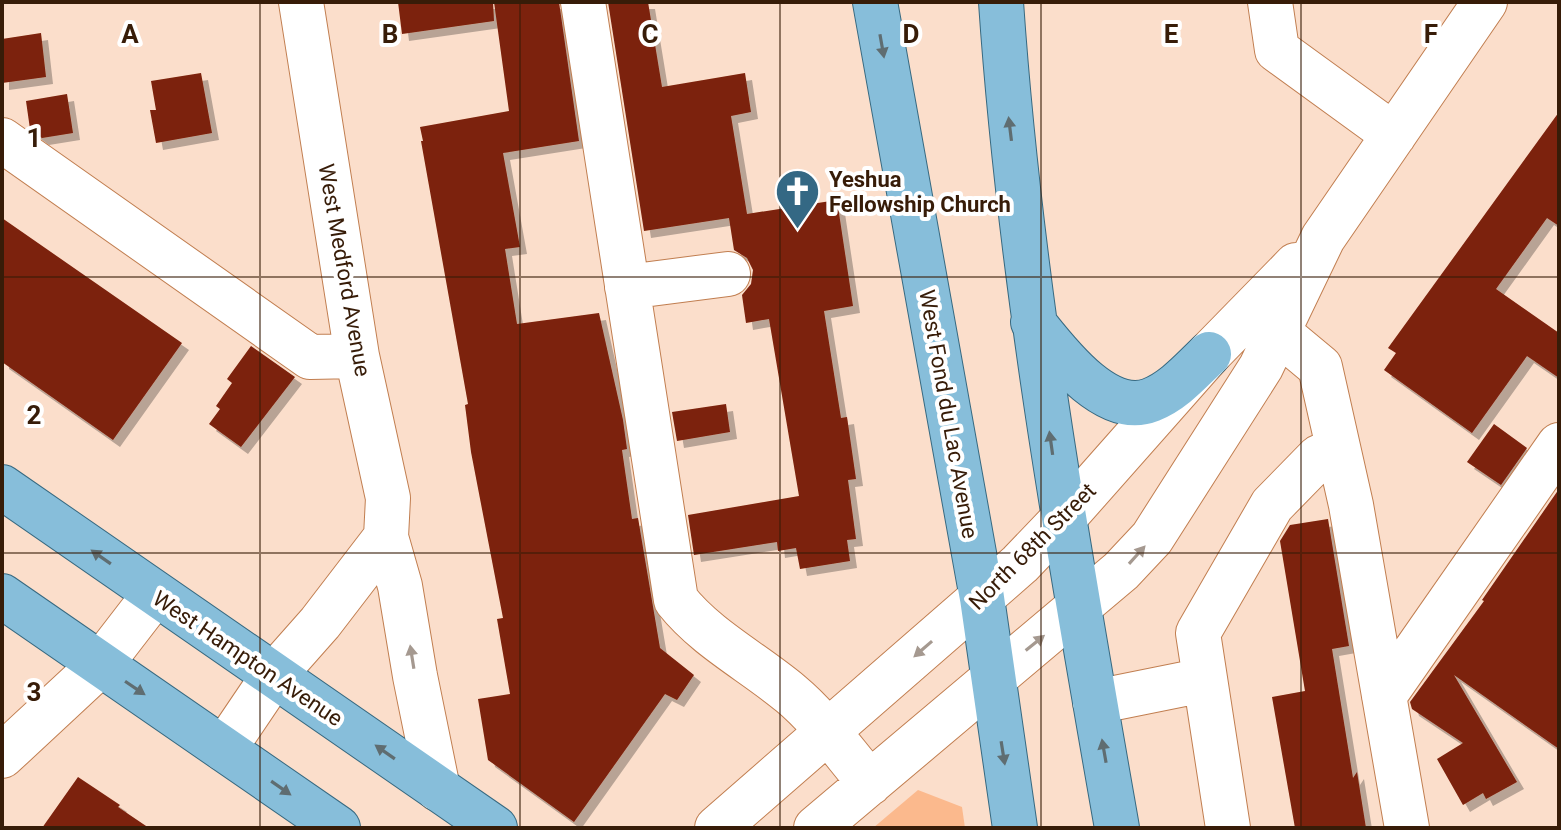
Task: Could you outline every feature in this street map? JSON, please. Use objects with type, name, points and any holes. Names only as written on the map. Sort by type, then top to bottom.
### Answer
[{"type":"main road","name":"West Fond du Lac Avenue","points":[[875,2],[982,598],[1015,828]]},
{"type":"main road","points":[[1001,2],[1009,118],[1033,322],[1063,519],[1117,828]]},
{"type":"main road","points":[[1033,322],[1062,358],[1091,384],[1108,396],[1134,404],[1149,401],[1172,389],[1209,354]]},
{"type":"main road","name":"West Hampton Avenue","points":[[2,487],[495,828]]},
{"type":"main road","points":[[2,596],[338,828]]},
{"type":"street","name":"West Medford Avenue","points":[[301,2],[357,356],[388,498],[386,537],[400,586],[438,789]]},
{"type":"street","points":[[583,2],[676,600],[692,620],[790,693],[870,783]]},
{"type":"street","points":[[1270,2],[1277,50],[1394,135]]},
{"type":"street","name":"North 68th Street","points":[[717,828],[982,598],[1063,519],[1209,354],[1265,321],[1485,2]]},
{"type":"street","points":[[2,140],[310,357],[357,356]]},
{"type":"street","points":[[627,287],[728,274]]},
{"type":"street","points":[[1265,321],[1320,367],[1351,505],[1407,828]]},
{"type":"street","name":"North 68th Street","points":[[816,828],[1130,563],[1152,538],[1261,367],[1265,321]]},
{"type":"street","points":[[1384,696],[1559,445]]},
{"type":"street","points":[[1228,828],[1198,633],[1272,505],[1319,457],[1338,451]]},
{"type":"street","points":[[224,749],[274,675],[320,623],[386,537]]},
{"type":"street","points":[[2,756],[101,664],[155,594]]},
{"type":"street","points":[[1095,702],[1204,680]]},
{"type":"shaded area","points":[[918,790],[962,807],[965,828],[873,828]]},
{"type":"building","points":[[398,2],[493,2],[494,21],[402,34]]},
{"type":"building","points":[[494,2],[559,2],[579,141],[503,153],[520,247],[505,249],[517,324],[599,313],[623,420],[627,449],[622,450],[632,519],[638,518],[660,648],[694,675],[677,700],[665,694],[574,822],[488,760],[478,699],[510,694],[497,619],[503,618],[471,452],[465,405],[468,404],[421,141],[420,127],[509,111]]},
{"type":"building","points":[[608,2],[648,2],[662,87],[745,73],[751,112],[731,116],[747,214],[837,200],[853,306],[824,311],[841,418],[847,417],[856,479],[848,480],[856,539],[847,540],[850,561],[800,569],[796,548],[778,551],[777,542],[694,555],[688,515],[799,496],[769,319],[746,323],[742,295],[751,284],[753,270],[747,258],[734,250],[729,218],[644,231]]},
{"type":"building","points":[[41,33],[46,77],[2,83],[2,39]]},
{"type":"building","points":[[201,73],[212,133],[156,143],[150,110],[156,110],[151,81]]},
{"type":"building","points":[[67,94],[73,133],[42,138],[30,129],[26,101]]},
{"type":"building","points":[[1559,112],[1559,226],[1547,218],[1496,289],[1559,333],[1559,378],[1527,356],[1472,433],[1384,370],[1396,353],[1388,348]]},
{"type":"building","points":[[2,218],[182,343],[113,440],[2,362]]},
{"type":"building","points":[[251,346],[295,377],[241,447],[209,424],[220,409],[216,406],[232,383],[227,379]]},
{"type":"building","points":[[726,404],[730,432],[677,441],[672,412]]},
{"type":"building","points":[[1494,424],[1527,448],[1501,485],[1467,462]]},
{"type":"building","points":[[1559,489],[1559,749],[1454,675],[1517,782],[1486,799],[1483,793],[1463,805],[1437,759],[1463,743],[1412,709],[1410,702],[1484,601]]},
{"type":"building","points":[[1328,519],[1349,646],[1332,649],[1353,778],[1357,772],[1366,828],[1295,828],[1272,697],[1305,691],[1280,541],[1290,525]]},
{"type":"building","points":[[78,777],[120,805],[118,807],[149,828],[42,828]]},
{"type":"place","name":"Yeshua Fellowship Church","points":[[798,231]]}]
